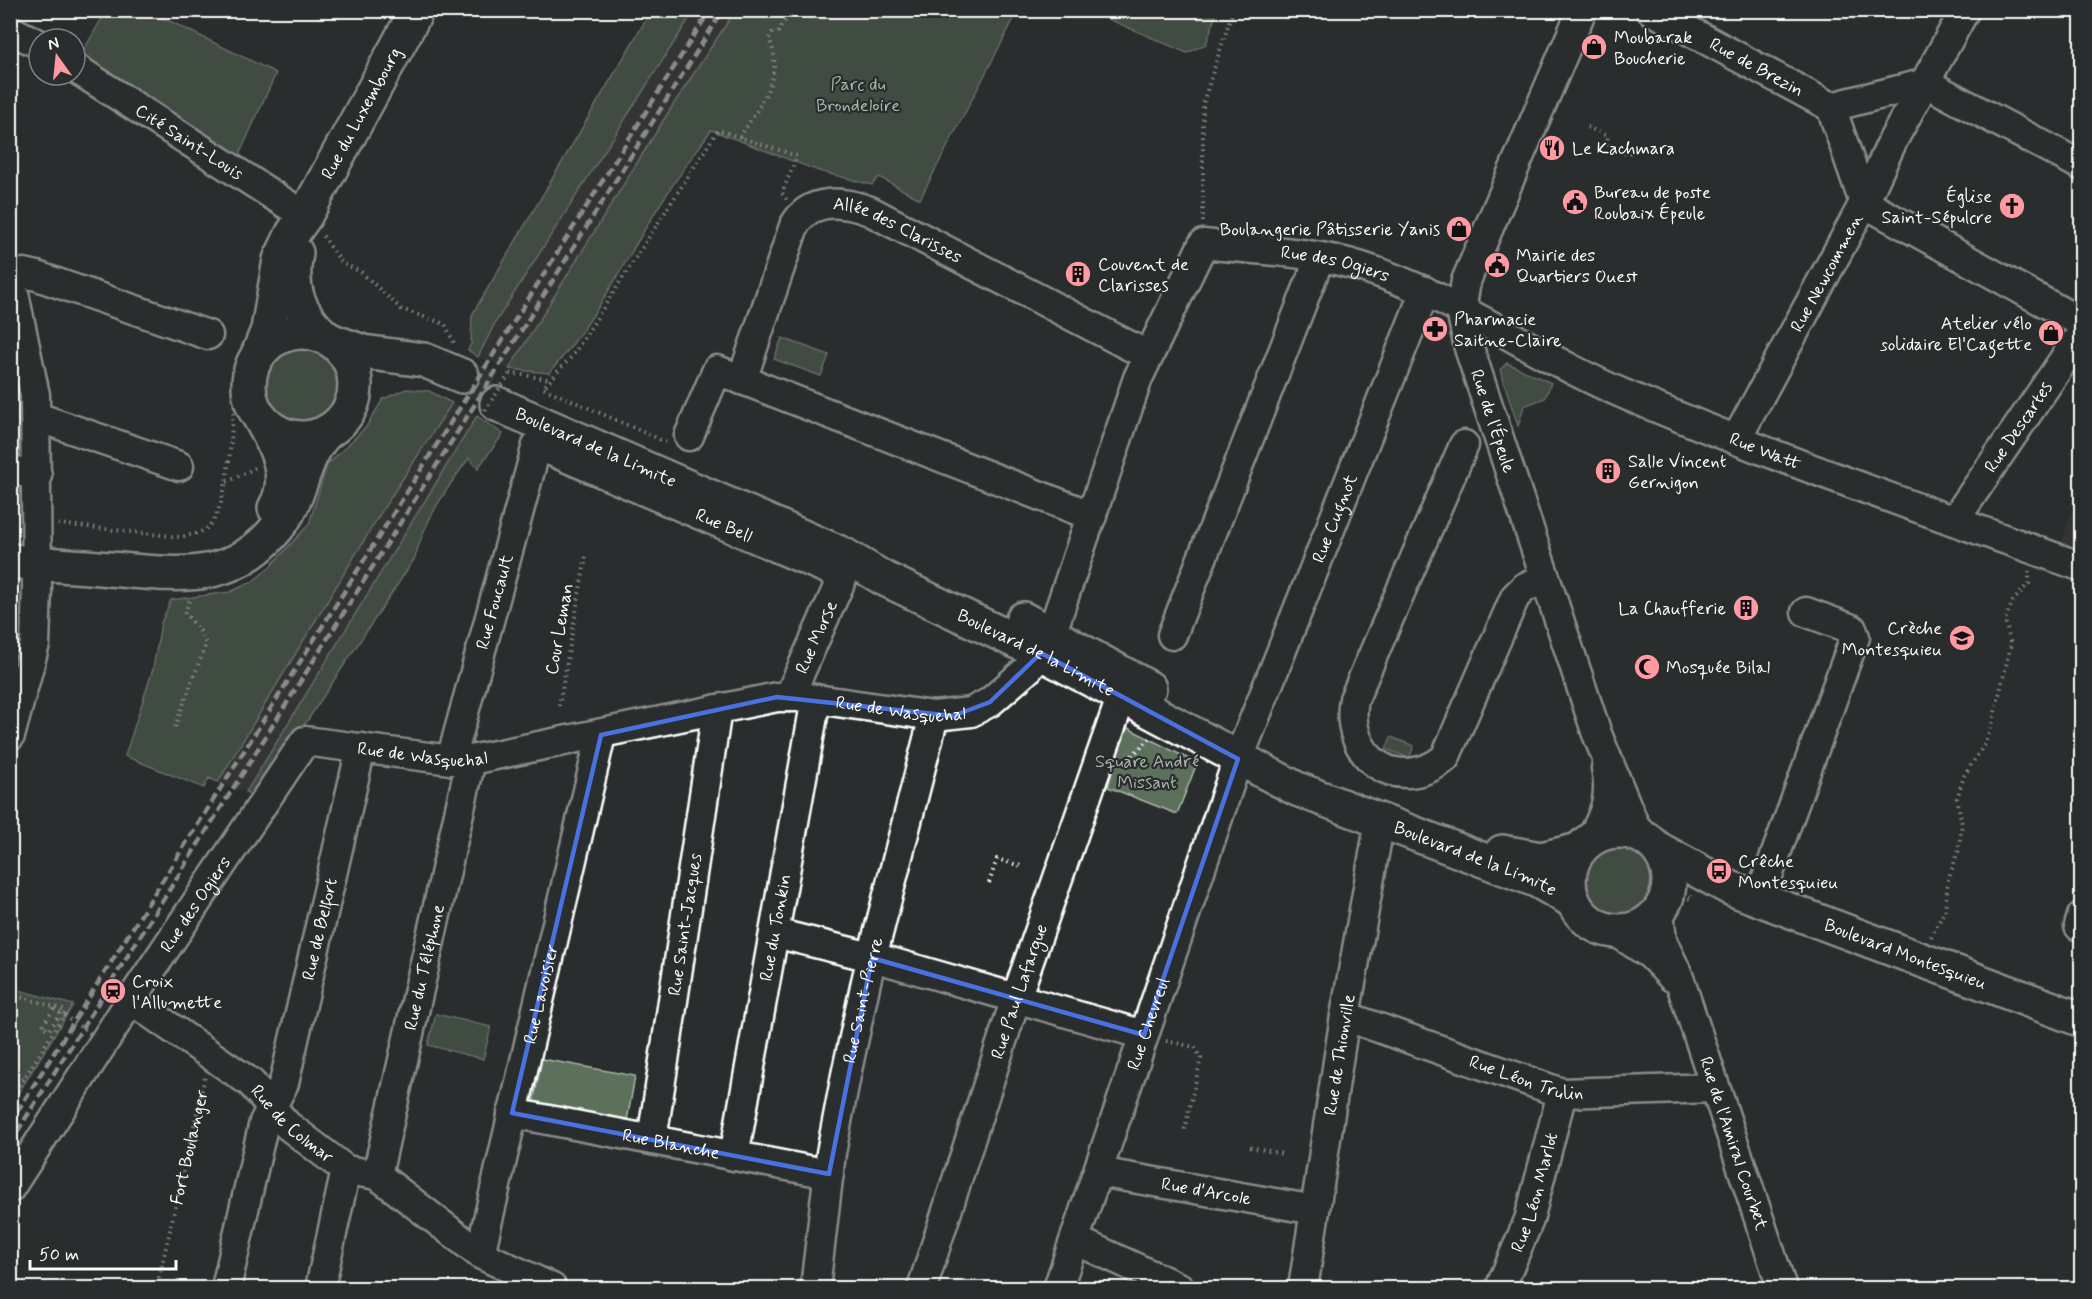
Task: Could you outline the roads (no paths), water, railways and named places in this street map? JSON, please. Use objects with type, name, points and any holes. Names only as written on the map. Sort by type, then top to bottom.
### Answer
[{"type":"main road","name":"Rue du Luxembourg","points":[[257,357],[268,330],[280,260],[410,13]]},
{"type":"main road","name":"Rue du Luxembourg","points":[[308,210],[294,263],[293,285],[304,314],[328,339]]},
{"type":"main road","points":[[27,546],[190,575],[235,563],[265,542],[284,519],[298,491],[309,455],[367,388],[385,375],[394,373],[458,370],[424,360],[363,352],[305,332],[286,334],[269,343],[257,357],[250,371],[249,390],[252,405],[247,409]]},
{"type":"main road","points":[[247,409],[275,431],[292,437],[310,438],[338,421],[355,392],[355,374],[345,354],[328,339]]},
{"type":"main road","name":"Boulevard de la Limite","points":[[498,396],[989,603],[1121,698],[1168,723],[1500,851],[1541,859],[1585,844]]},
{"type":"main road","points":[[27,546],[185,561],[214,555],[239,543],[265,522],[279,501],[284,477],[279,456],[247,409]]},
{"type":"main road","name":"Boulevard de la Limite","points":[[1047,643],[1241,752],[1297,789],[1536,880],[1573,902]]},
{"type":"main road","points":[[1616,830],[1651,843],[1670,875],[1662,907],[1639,927],[1615,931],[1592,924],[1573,902],[1569,878],[1573,861],[1585,844],[1616,830]]},
{"type":"main road","name":"Boulevard Montesquieu","points":[[1651,843],[1744,894],[2082,1020]]},
{"type":"main road","name":"Boulevard Montesquieu","points":[[1662,907],[1699,887],[1744,894]]},
{"type":"street","name":"Rue de l'Épeule","points":[[1582,10],[1466,281],[1461,310],[1469,348],[1598,734],[1634,824],[1651,843]]},
{"type":"street","name":"Rue de Brezin","points":[[1651,10],[1831,107]]},
{"type":"street","name":"Rue Newcommen","points":[[1737,438],[1864,203],[1893,140],[1965,10]]},
{"type":"street","points":[[10,30],[27,38]]},
{"type":"street","name":"Cité Saint-Louis","points":[[87,75],[308,210]]},
{"type":"street","points":[[2082,166],[1926,83],[1831,107],[1864,203],[2082,323]]},
{"type":"street","name":"Allée des Clarisses","points":[[742,380],[790,236],[799,218],[806,211],[824,204],[859,207],[1149,356]]},
{"type":"street","name":"Rue des Ogiers","points":[[1203,244],[1320,257],[1364,267],[1425,291],[1461,310]]},
{"type":"street","name":"Rue de Wasquehal","points":[[305,741],[461,760],[601,735],[717,709],[802,698],[934,716],[971,712],[990,702],[1020,677],[1047,643],[1135,388],[1203,244]]},
{"type":"street","points":[[1172,635],[1320,257]]},
{"type":"street","points":[[13,720],[35,644],[24,472],[37,417],[29,360],[11,274],[24,273],[36,276],[208,335]]},
{"type":"street","name":"Rue Cugnot","points":[[1241,752],[1425,291]]},
{"type":"street","name":"Rue Watt","points":[[1461,310],[1574,372],[1737,438],[2082,567]]},
{"type":"street","name":"Rue Descartes","points":[[1954,521],[2082,333]]},
{"type":"street","points":[[682,441],[717,370],[1092,516]]},
{"type":"street","points":[[37,417],[179,466]]},
{"type":"street","name":"Rue Bell","points":[[537,445],[843,576]]},
{"type":"street","name":"Rue Foucault","points":[[461,760],[537,445]]},
{"type":"street","points":[[1464,445],[1354,699],[1352,724],[1358,745],[1375,764],[1397,773],[1424,771],[1445,758],[1515,597],[1525,587],[1546,580]]},
{"type":"street","name":"Rue Morse","points":[[802,698],[843,576]]},
{"type":"street","points":[[1744,894],[1798,800],[1855,638],[1852,629],[1806,612]]},
{"type":"street","name":"Rue du Tonkin","points":[[734,1156],[775,933],[802,698]]},
{"type":"street","name":"Rue Paul Lafargue","points":[[922,1288],[1016,998],[1121,698]]},
{"type":"street","name":"Rue Saint-Jacques","points":[[652,1140],[717,709]]},
{"type":"street","name":"Rue Saint-Pierre","points":[[815,1288],[838,1116],[872,958],[934,716]]},
{"type":"street","name":"Rue de l'Épeule","points":[[1585,844],[1602,818],[1609,796],[1608,780],[1598,734]]},
{"type":"street","name":"Rue Lavoisier","points":[[480,1254],[601,735]]},
{"type":"street","name":"Rue des Ogiers","points":[[10,1188],[131,1000],[305,741]]},
{"type":"street","name":"Rue de Belfort","points":[[272,1107],[284,1083],[361,748]]},
{"type":"street","name":"Rue Chevreul","points":[[1058,1288],[1241,752]]},
{"type":"street","name":"Rue du Téléphone","points":[[377,1175],[461,760]]},
{"type":"street","name":"Rue de Thionville","points":[[1303,1288],[1346,1016],[1380,822]]},
{"type":"street","name":"Rue de l'Amiral Courbet","points":[[1662,907],[1662,941],[1676,968],[1782,1288]]},
{"type":"street","name":"Rue de l'Amiral Courbet","points":[[1615,931],[1665,968],[1685,1000]]},
{"type":"street","points":[[775,933],[1144,1035]]},
{"type":"street","name":"Rue de Colmar","points":[[131,1000],[251,1083],[286,1125],[346,1170],[377,1175],[480,1254],[552,1288]]},
{"type":"street","name":"Rue Léon Trulin","points":[[1346,1016],[1562,1094],[1715,1088]]},
{"type":"street","name":"Rue Léon Marlot","points":[[1500,1288],[1529,1220],[1562,1094]]},
{"type":"street","points":[[226,1288],[264,1122],[272,1107]]},
{"type":"street","name":"Rue Blanche","points":[[512,1113],[829,1174]]},
{"type":"street","points":[[320,1288],[346,1170]]},
{"type":"street","name":"Rue d'Arcole","points":[[1098,1172],[1315,1210]]},
{"type":"street","points":[[1074,1240],[1180,1288]]},
{"type":"tunnel","points":[[462,376],[504,393]]},
{"type":"railway","points":[[10,1123],[710,10]]},
{"type":"railway","points":[[10,1143],[723,10]]},
{"type":"place","name":"Moubarak Boucherie","points":[[1594,47]]},
{"type":"place","name":"Le Kachmara","points":[[1552,148]]},
{"type":"place","name":"Bureau de poste Roubaix Épeule","points":[[1575,202]]},
{"type":"place","name":"Église Saint-Sépulcre","points":[[2012,206]]},
{"type":"place","name":"Boulangerie Pâtisserie Yanis","points":[[1459,229]]},
{"type":"place","name":"Mairie des Quartiers Ouest","points":[[1497,265]]},
{"type":"place","name":"Couvent de Clarisses","points":[[1078,274]]},
{"type":"place","name":"Pharmacie Saitne-Claire","points":[[1435,329]]},
{"type":"place","name":"Atelier vélo solidaire El'Cagette","points":[[2051,333]]},
{"type":"place","name":"Salle Vincent Gernigon","points":[[1608,471]]},
{"type":"place","name":"La Chaufferie","points":[[1746,608]]},
{"type":"place","name":"Crèche Montesquieu","points":[[1962,638]]},
{"type":"place","name":"Mosquée Bilal","points":[[1647,667]]},
{"type":"place","name":"Crêche Montesquieu","points":[[1719,871]]},
{"type":"place","name":"Croix l'Allumette","points":[[113,991]]},
{"type":"park label","name":"Parc du Brondeloire","points":[[858,94]]},
{"type":"park label","name":"Square André Missant","points":[[1147,771]]}]
